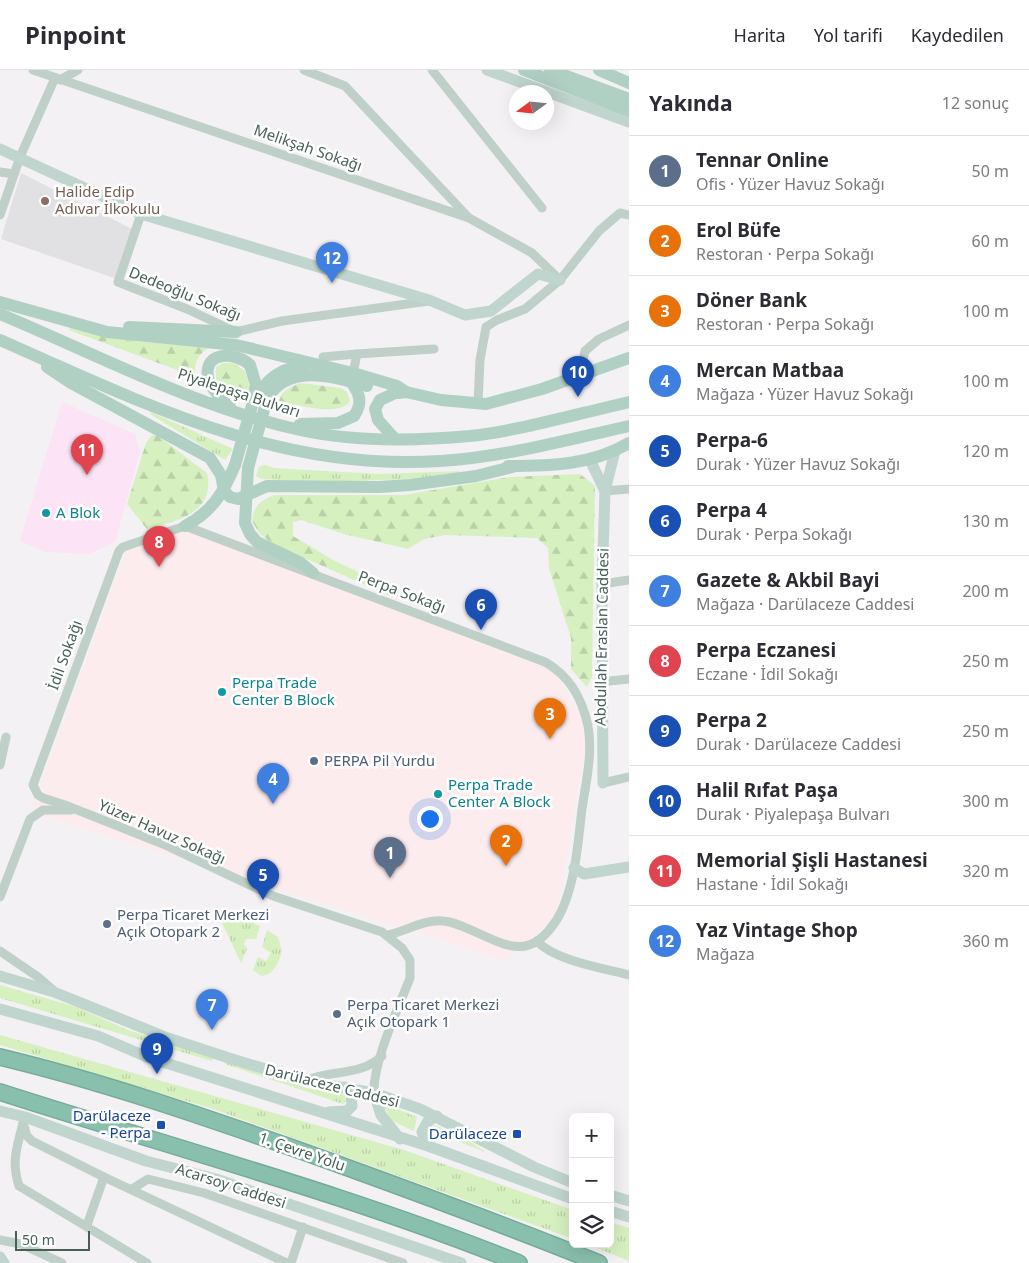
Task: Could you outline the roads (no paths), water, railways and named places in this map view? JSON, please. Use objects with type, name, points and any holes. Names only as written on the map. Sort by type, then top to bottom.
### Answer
[{"type":"highway","name":"1. Çevre Yolu","points":[[0,1057],[93,1081],[185,1110],[448,1203],[599,1263]]},
{"type":"highway","name":"1. Çevre Yolu","points":[[0,1092],[309,1187],[417,1224],[520,1263]]},
{"type":"main road","points":[[487,70],[629,122]]},
{"type":"main road","points":[[524,70],[629,111]]},
{"type":"main road","points":[[550,70],[629,99]]},
{"type":"main road","points":[[599,70],[624,75]]},
{"type":"main road","points":[[0,149],[141,214],[429,300],[465,315],[491,311],[538,274],[560,280]]},
{"type":"main road","points":[[0,302],[107,332],[236,345],[311,365],[400,393],[441,400],[486,404],[579,377],[628,359]]},
{"type":"main road","name":"Piyalepaşa Bulvarı","points":[[0,314],[181,392],[232,411],[278,424],[337,436],[395,439],[492,432],[629,402]]},
{"type":"main road","points":[[54,317],[107,325],[236,332]]},
{"type":"main road","points":[[0,340],[189,420],[263,445],[336,460],[392,463],[461,459],[513,452],[629,426]]},
{"type":"main road","points":[[25,351],[70,383],[210,458],[221,475],[224,491],[230,497],[238,499],[247,496],[257,488],[267,486],[379,487],[447,481],[516,466]]},
{"type":"main road","points":[[185,526],[205,514],[224,491],[235,465],[253,402],[256,385],[250,365],[234,355],[217,356],[211,361],[208,370],[209,380],[232,411]]},
{"type":"main road","points":[[253,402],[272,376],[295,366],[311,365]]},
{"type":"main road","points":[[313,573],[301,563],[258,542],[250,534],[245,523],[248,468],[267,399],[281,383],[302,375],[352,378]]},
{"type":"main road","points":[[278,424],[338,424],[347,421],[354,416],[360,402],[359,393],[352,378]]},
{"type":"main road","points":[[395,439],[378,420],[375,409],[380,400],[400,393]]},
{"type":"main road","points":[[461,459],[484,465],[516,466],[590,460],[615,451],[629,443]]},
{"type":"main road","name":"Abdullah Eraslan Caddesi","points":[[603,783],[600,682],[605,491],[615,451]]},
{"type":"main road","name":"Abdullah Eraslan Caddesi","points":[[590,460],[605,491]]},
{"type":"main road","points":[[574,868],[584,874],[629,867]]},
{"type":"main road","name":"Darülaceze Caddesi","points":[[2,977],[54,992],[168,1038],[304,1081],[374,1093],[437,1116],[534,1167],[569,1181]]},
{"type":"main road","name":"Darülaceze Caddesi","points":[[0,1009],[98,1036],[147,1056],[401,1139],[428,1146],[569,1198]]},
{"type":"main road","points":[[317,1111],[342,1112],[349,1109],[352,1106],[352,1099],[346,1087]]},
{"type":"main road","points":[[374,1093],[381,1114],[401,1139]]},
{"type":"main road","name":"Acarsoy Caddesi","points":[[0,1111],[146,1161],[216,1179],[461,1263]]},
{"type":"main road","points":[[428,1146],[422,1132],[428,1121],[437,1116]]},
{"type":"main road","name":"Acarsoy Caddesi","points":[[0,1118],[24,1120],[93,1150],[210,1184],[441,1263]]},
{"type":"main road","points":[[614,1196],[629,1201]]},
{"type":"main road","points":[[614,1213],[629,1218]]},
{"type":"main road","points":[[0,1257],[4,1263]]},
{"type":"street","name":"Melikşah Sokağı","points":[[33,70],[183,119],[469,218],[532,253],[560,280]]},
{"type":"street","points":[[0,216],[20,157],[58,79],[78,70]]},
{"type":"street","points":[[304,70],[345,86],[469,218]]},
{"type":"street","points":[[432,70],[542,208]]},
{"type":"street","points":[[0,172],[14,174]]},
{"type":"street","points":[[478,403],[480,360],[486,327],[525,308],[560,280],[599,231],[620,213],[629,215]]},
{"type":"street","name":"Dedeoğlu Sokağı","points":[[141,214],[118,282],[186,309],[236,332],[282,321],[429,300]]},
{"type":"street","points":[[579,377],[586,351],[599,339],[629,325]]},
{"type":"street","points":[[323,357],[434,349]]},
{"type":"street","points":[[352,378],[357,354]]},
{"type":"street","points":[[615,451],[629,448]]},
{"type":"street","points":[[605,491],[629,489]]},
{"type":"street","name":"Perpa Sokağı","points":[[185,526],[545,662],[567,678],[581,702],[588,727],[590,750],[574,868],[562,909],[552,926],[537,942]]},
{"type":"street","name":"İdil Sokağı","points":[[79,810],[43,798],[38,795],[34,785],[106,584],[119,551],[123,547],[185,526]]},
{"type":"street","points":[[602,584],[629,580]]},
{"type":"street","points":[[600,682],[629,678]]},
{"type":"street","points":[[0,764],[6,737]]},
{"type":"street","points":[[603,783],[629,777]]},
{"type":"street","points":[[0,897],[30,819],[44,810],[79,810]]},
{"type":"street","name":"Yüzer Havuz Sokağı","points":[[79,810],[164,844],[273,896],[388,935]]},
{"type":"street","points":[[374,1093],[375,1081],[382,1056],[410,978],[411,968],[410,960],[406,954],[388,935],[441,920],[468,927],[509,945],[522,947],[537,942],[543,948],[556,954],[629,975]]},
{"type":"street","points":[[0,951],[38,977],[54,992]]},
{"type":"street","points":[[304,1081],[324,1075],[359,1070],[374,1063],[382,1056]]},
{"type":"street","points":[[24,1120],[28,1136],[32,1141],[287,1263]]},
{"type":"street","points":[[24,1120],[16,1150],[14,1170],[19,1186],[87,1225],[147,1263]]},
{"type":"street","points":[[87,1225],[104,1177]]},
{"type":"street","points":[[132,1189],[148,1179],[204,1192],[403,1263]]},
{"type":"street","points":[[291,1263],[303,1227]]},
{"type":"street","points":[[0,1240],[21,1244],[62,1263]]},
{"type":"place","name":"Halide Edip Adıvar İlkokulu","points":[[45,201]]},
{"type":"place","name":"Yaz Vintage Shop","points":[[332,283]]},
{"type":"place","name":"Halil Rıfat Paşa","points":[[578,397]]},
{"type":"place","name":"Memorial Şişli Hastanesi","points":[[87,475]]},
{"type":"place","name":"A Blok","points":[[46,513]]},
{"type":"place","name":"Perpa Eczanesi","points":[[159,567]]},
{"type":"place","name":"Perpa 4","points":[[481,630]]},
{"type":"place","name":"Perpa Trade Center B Block","points":[[222,692]]},
{"type":"place","name":"Döner Bank","points":[[550,739]]},
{"type":"place","name":"PERPA Pil Yurdu","points":[[314,761]]},
{"type":"place","name":"Perpa Trade Center A Block","points":[[438,794]]},
{"type":"place","name":"Mercan Matbaa","points":[[273,804]]},
{"type":"place","name":"Erol Büfe","points":[[506,866]]},
{"type":"place","name":"Tennar Online","points":[[390,878]]},
{"type":"place","name":"Perpa-6","points":[[263,900]]},
{"type":"place","name":"Perpa Ticaret Merkezi Açık Otopark 2","points":[[107,924]]},
{"type":"place","name":"Perpa Ticaret Merkezi Açık Otopark 1","points":[[337,1014]]},
{"type":"place","name":"Gazete & Akbil Bayi","points":[[212,1030]]},
{"type":"place","name":"Perpa 2","points":[[157,1074]]},
{"type":"place","name":"Darülaceze - Perpa","points":[[161,1125]]},
{"type":"place","name":"Darülaceze","points":[[517,1134]]}]
